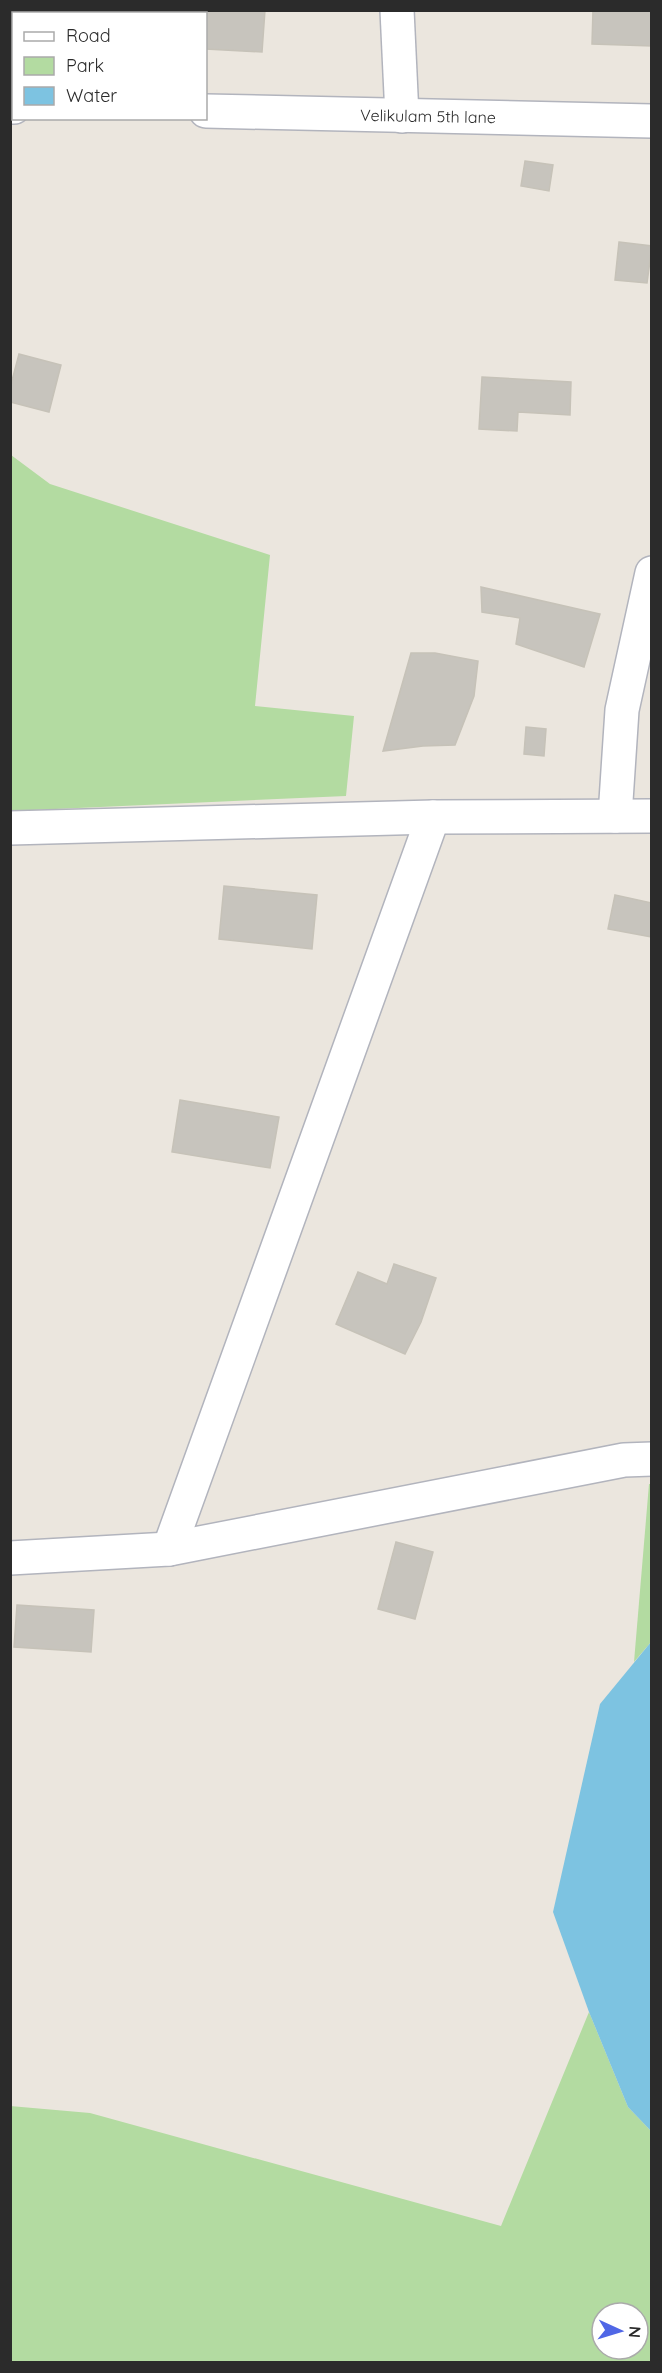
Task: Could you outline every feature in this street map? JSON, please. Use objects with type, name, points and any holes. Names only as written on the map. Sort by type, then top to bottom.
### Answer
[{"type":"street","points":[[397,10],[402,116]]},
{"type":"street","name":"Velikulam 5th lane","points":[[207,111],[651,121]]},
{"type":"street","points":[[615,816],[622,710],[651,573]]},
{"type":"street","points":[[10,828],[433,817],[651,816]]},
{"type":"street","points":[[169,1549],[433,817]]},
{"type":"street","points":[[10,1558],[169,1549],[624,1460],[651,1459]]},
{"type":"green space","points":[[11,455],[50,484],[270,555],[255,706],[354,716],[346,796],[11,811]]},
{"type":"green space","points":[[649,1484],[651,1484],[651,1642],[634,1662]]},
{"type":"green space","points":[[589,2012],[628,2107],[651,2131],[651,2362],[11,2362],[10,2106],[90,2113],[501,2226]]},
{"type":"water","points":[[651,1642],[651,2131],[628,2107],[589,2012],[553,1912],[600,1704]]},
{"type":"building","points":[[11,10],[46,12],[12,12],[12,52],[10,52]]},
{"type":"building","points":[[99,10],[132,10],[132,12],[98,12]]},
{"type":"building","points":[[206,10],[265,10],[262,52],[207,49]]},
{"type":"building","points":[[593,10],[652,10],[652,46],[592,44]]},
{"type":"building","points":[[525,161],[553,165],[549,191],[521,186]]},
{"type":"building","points":[[619,242],[652,246],[647,283],[615,280]]},
{"type":"building","points":[[19,354],[61,365],[49,412],[10,402],[10,388]]},
{"type":"building","points":[[482,377],[571,382],[570,415],[518,412],[517,431],[479,429]]},
{"type":"building","points":[[481,587],[600,614],[584,667],[516,644],[520,618],[482,612]]},
{"type":"building","points":[[411,653],[435,653],[478,661],[474,696],[455,745],[383,751]]},
{"type":"building","points":[[526,727],[546,729],[544,756],[524,754]]},
{"type":"building","points":[[224,886],[317,895],[312,949],[219,939]]},
{"type":"building","points":[[615,895],[652,903],[652,937],[608,929]]},
{"type":"building","points":[[180,1100],[279,1117],[270,1168],[172,1152]]},
{"type":"building","points":[[394,1264],[436,1278],[421,1322],[405,1354],[336,1324],[358,1272],[387,1284]]},
{"type":"building","points":[[396,1542],[433,1552],[415,1619],[378,1609]]},
{"type":"building","points":[[17,1605],[94,1610],[91,1652],[14,1647]]}]
